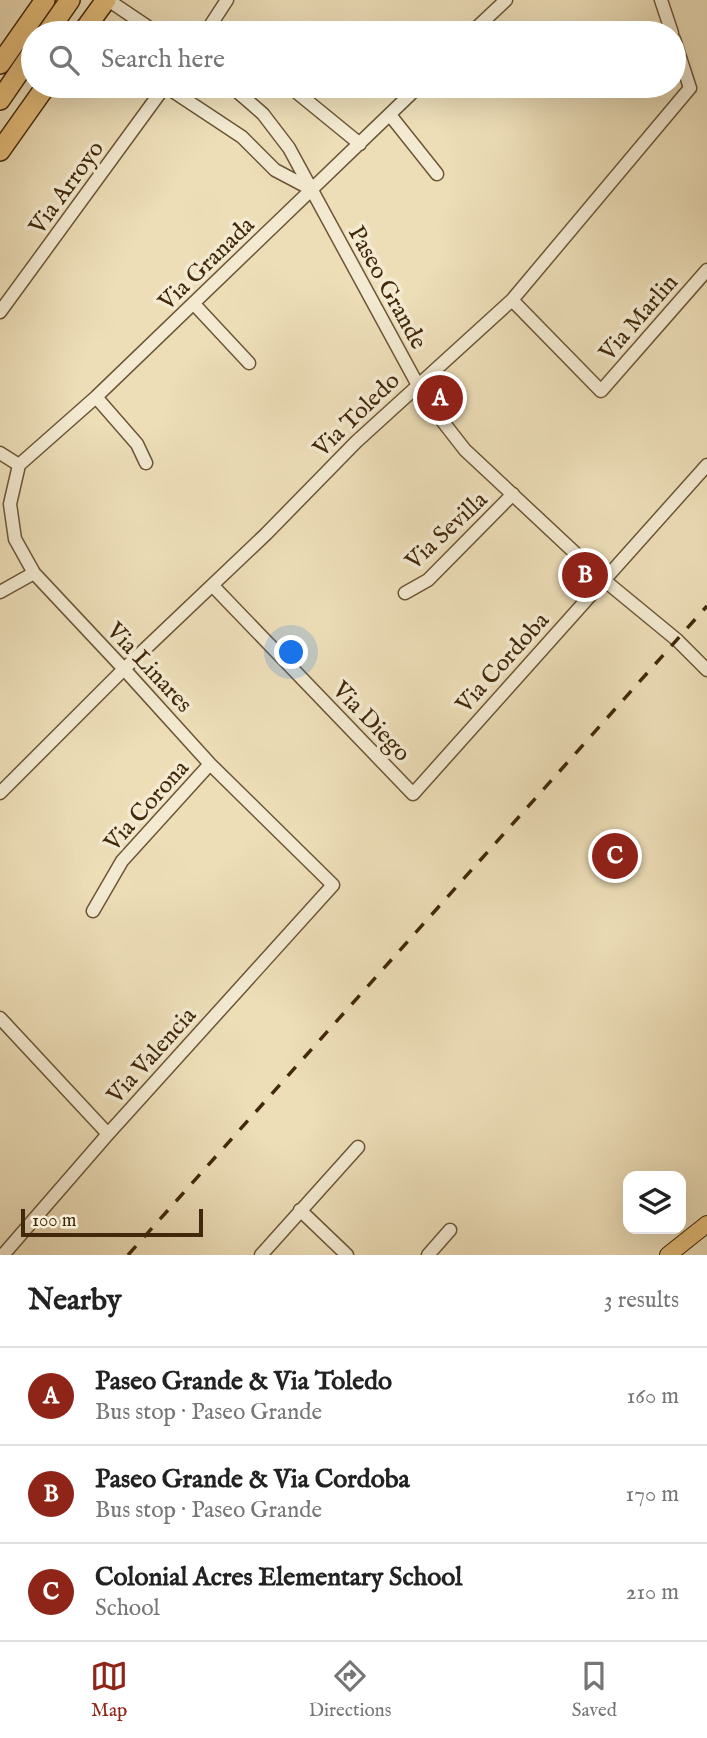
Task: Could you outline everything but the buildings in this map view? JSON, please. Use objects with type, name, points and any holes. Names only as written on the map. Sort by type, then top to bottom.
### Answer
[{"type":"highway","points":[[30,21],[45,0]]},
{"type":"highway","points":[[55,21],[70,0]]},
{"type":"highway","points":[[91,21],[107,0]]},
{"type":"highway","points":[[0,64],[21,34]]},
{"type":"highway","points":[[0,100],[21,69]]},
{"type":"highway","points":[[0,151],[38,98]]},
{"type":"main road","points":[[668,1255],[707,1224]]},
{"type":"street","points":[[107,0],[139,21]]},
{"type":"street","points":[[215,21],[227,0]]},
{"type":"street","points":[[487,21],[506,0]]},
{"type":"street","points":[[661,0],[668,21]]},
{"type":"street","name":"Via Toledo","points":[[686,76],[690,88],[686,93]]},
{"type":"street","name":"Via Arroyo","points":[[0,312],[156,98]]},
{"type":"street","points":[[183,98],[242,137],[263,155],[275,170],[312,189]]},
{"type":"street","name":"Paseo Grande","points":[[244,98],[262,114],[289,148],[425,400],[465,450],[604,580],[677,640],[707,670]]},
{"type":"street","points":[[304,98],[360,144]]},
{"type":"street","name":"Via Granada","points":[[19,465],[96,397],[407,98]]},
{"type":"street","name":"Via Toledo","points":[[0,793],[124,669],[213,586],[356,442],[512,300],[682,98]]},
{"type":"street","points":[[390,115],[437,174]]},
{"type":"street","name":"Via Marlin","points":[[512,300],[601,391],[707,270]]},
{"type":"street","points":[[194,304],[248,363]]},
{"type":"street","points":[[96,397],[137,444],[146,463]]},
{"type":"street","points":[[0,453],[19,465]]},
{"type":"street","name":"Via Linares","points":[[19,465],[10,504],[15,539],[34,573],[210,764],[332,885]]},
{"type":"street","name":"Via Cordoba","points":[[413,793],[707,465]]},
{"type":"street","name":"Via Sevilla","points":[[405,593],[428,580],[513,494]]},
{"type":"street","points":[[0,592],[34,573]]},
{"type":"street","name":"Via Diego","points":[[213,586],[413,793]]},
{"type":"street","name":"Via Corona","points":[[93,911],[122,861],[210,764]]},
{"type":"street","name":"Via Valencia","points":[[3,1255],[332,885]]},
{"type":"street","points":[[0,1018],[108,1134]]},
{"type":"street","points":[[261,1255],[358,1147]]},
{"type":"street","points":[[300,1210],[347,1255]]},
{"type":"street","points":[[428,1255],[450,1230]]},
{"type":"railway","points":[[128,1255],[707,606]]},
{"type":"place","name":"Paseo Grande & Via Toledo","points":[[440,398]]},
{"type":"place","name":"Paseo Grande & Via Cordoba","points":[[585,575]]},
{"type":"place","name":"Colonial Acres Elementary School","points":[[615,856]]}]
